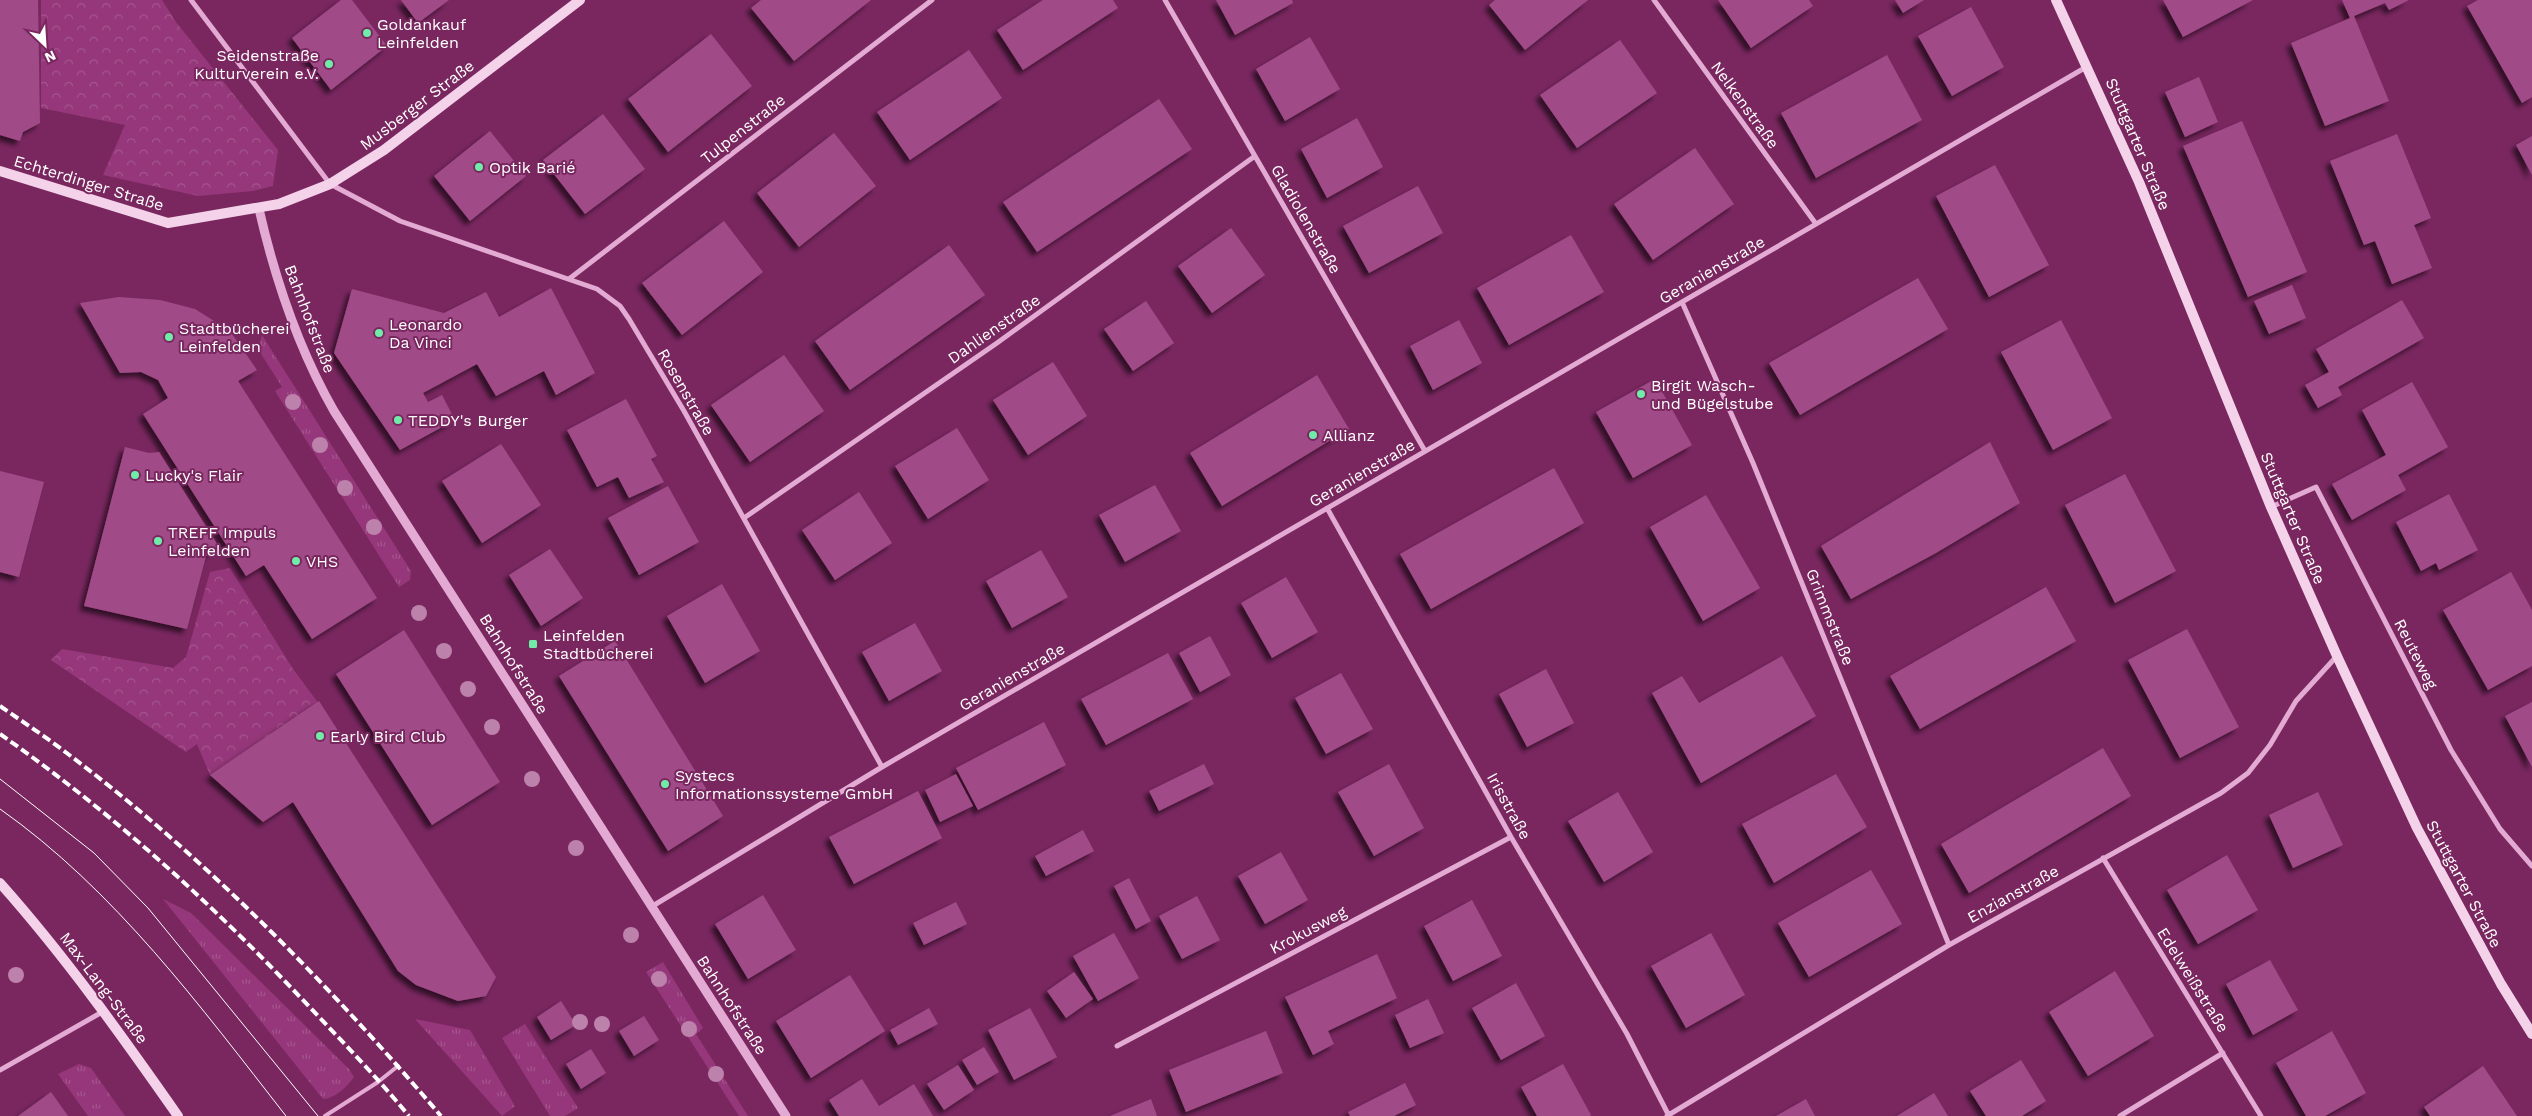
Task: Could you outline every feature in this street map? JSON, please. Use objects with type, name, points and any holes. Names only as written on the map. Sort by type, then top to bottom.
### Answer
[{"type":"main road","name":"Musberger Straße","points":[[258,209],[302,196],[330,184],[384,150],[580,0]]},
{"type":"main road","name":"Stuttgarter Straße","points":[[2056,0],[2088,66],[2156,224],[2271,507],[2337,656],[2417,828],[2501,984],[2532,1034]]},
{"type":"main road","name":"Echterdinger Straße","points":[[0,171],[168,223],[258,209]]},
{"type":"main road","name":"Max-Lang-Straße","points":[[0,883],[38,926],[104,1011],[178,1116]]},
{"type":"street","points":[[191,0],[330,184]]},
{"type":"street","name":"Tulpenstraße","points":[[569,278],[932,0]]},
{"type":"street","name":"Gladiolenstraße","points":[[1165,0],[1425,451]]},
{"type":"street","name":"Nelkenstraße","points":[[1654,0],[1816,224]]},
{"type":"street","name":"Geranienstraße","points":[[651,907],[882,767],[2088,66]]},
{"type":"street","name":"Dahlienstraße","points":[[744,518],[997,343],[1255,156]]},
{"type":"street","name":"Rosenstraße","points":[[330,184],[366,205],[400,221],[569,278],[597,289],[620,306],[679,402],[882,767]]},
{"type":"street","name":"Bahnhofstraße","points":[[258,209],[270,256],[297,336],[321,388],[786,1116]]},
{"type":"street","name":"Grimmstraße","points":[[1682,302],[1753,463],[1949,945]]},
{"type":"street","name":"Reuteweg","points":[[2271,507],[2316,487],[2451,750],[2500,829],[2532,866]]},
{"type":"street","name":"Irisstraße","points":[[1328,508],[1511,837],[1627,1034],[1668,1116]]},
{"type":"street","name":"Enzianstraße","points":[[1668,1116],[1949,945],[2221,793],[2248,773],[2270,745],[2296,701],[2337,656]]},
{"type":"street","name":"Krokusweg","points":[[1117,1046],[1511,837]]},
{"type":"street","name":"Edelweißstraße","points":[[2103,858],[2261,1116]]},
{"type":"street","points":[[0,1070],[104,1011]]},
{"type":"street","points":[[2120,1116],[2223,1053]]},
{"type":"lane","points":[[325,1116],[378,1082],[398,1066]]},
{"type":"green space","points":[[41,0],[162,0],[176,22],[278,150],[273,186],[253,191],[198,196],[103,175],[125,125],[41,108]]},
{"type":"green space","points":[[262,335],[411,571],[410,580],[399,587],[275,391],[282,387],[258,349]]},
{"type":"green space","points":[[230,568],[293,669],[319,704],[210,775],[197,744],[186,752],[51,660],[62,649],[173,668],[186,657],[210,572]]},
{"type":"green space","points":[[163,899],[191,913],[349,1069],[354,1077],[344,1088],[332,1097],[323,1099]]},
{"type":"green space","points":[[663,962],[703,1028],[696,1034],[748,1116],[739,1116],[646,972]]},
{"type":"green space","points":[[415,1019],[470,1030],[515,1106],[502,1116]]},
{"type":"green space","points":[[525,1024],[578,1108],[565,1116],[550,1116],[502,1038]]},
{"type":"green space","points":[[79,1064],[91,1068],[125,1116],[88,1116],[58,1074]]},
{"type":"building","points":[[0,0],[38,0],[40,123],[23,132],[20,141],[0,135]]},
{"type":"building","points":[[341,0],[352,0],[387,46],[331,90],[292,38]]},
{"type":"building","points":[[401,0],[449,0],[418,23]]},
{"type":"building","points":[[761,0],[871,0],[794,61],[751,8]]},
{"type":"building","points":[[1043,0],[1113,0],[1118,8],[1023,70],[997,30]]},
{"type":"building","points":[[1216,0],[1292,0],[1293,3],[1235,35]]},
{"type":"building","points":[[1495,0],[1588,0],[1525,50],[1489,5]]},
{"type":"building","points":[[1718,0],[1809,0],[1813,6],[1751,48]]},
{"type":"building","points":[[1895,0],[1924,0],[1903,13]]},
{"type":"building","points":[[2163,0],[2253,0],[2183,37]]},
{"type":"building","points":[[2342,0],[2409,0],[2389,10],[2385,3],[2354,16],[2389,101],[2325,126],[2291,43],[2350,18]]},
{"type":"building","points":[[2478,0],[2532,0],[2532,97],[2522,103],[2467,6]]},
{"type":"building","points":[[1971,7],[2004,67],[1952,96],[1918,36]]},
{"type":"building","points":[[711,34],[752,86],[668,152],[628,99]]},
{"type":"building","points":[[1310,37],[1340,89],[1285,121],[1256,69]]},
{"type":"building","points":[[1620,40],[1657,93],[1577,148],[1540,95]]},
{"type":"building","points":[[969,50],[1002,98],[910,160],[877,112]]},
{"type":"building","points":[[1887,55],[1922,120],[1816,178],[1781,113]]},
{"type":"building","points":[[2199,77],[2218,122],[2185,137],[2165,92]]},
{"type":"building","points":[[1159,99],[1192,149],[1037,252],[1003,202]]},
{"type":"building","points":[[603,114],[645,169],[585,214],[543,160]]},
{"type":"building","points":[[1357,118],[1383,167],[1327,198],[1301,149]]},
{"type":"building","points":[[2242,121],[2307,272],[2248,297],[2183,146]]},
{"type":"building","points":[[490,131],[526,176],[470,221],[434,176]]},
{"type":"building","points":[[834,133],[876,186],[799,247],[757,193]]},
{"type":"building","points":[[2397,134],[2431,218],[2414,225],[2432,268],[2392,284],[2375,241],[2364,245],[2330,161]]},
{"type":"building","points":[[2532,136],[2532,175],[2516,145]]},
{"type":"building","points":[[1695,148],[1734,204],[1653,260],[1614,204]]},
{"type":"building","points":[[1995,165],[2049,265],[1989,297],[1936,196]]},
{"type":"building","points":[[1418,186],[1443,233],[1369,273],[1343,226]]},
{"type":"building","points":[[724,221],[763,272],[682,335],[642,283]]},
{"type":"building","points":[[1231,228],[1265,275],[1212,313],[1178,266]]},
{"type":"building","points":[[1571,235],[1604,292],[1509,345],[1477,288]]},
{"type":"building","points":[[949,245],[985,295],[850,390],[815,341]]},
{"type":"building","points":[[1918,278],[1948,329],[1800,415],[1769,363]]},
{"type":"building","points":[[2292,285],[2306,318],[2269,334],[2254,301]]},
{"type":"building","points":[[551,288],[595,373],[556,395],[544,371],[496,396],[477,364],[423,393],[428,402],[442,395],[455,420],[400,450],[334,353],[352,289],[444,313],[486,292],[499,317]]},
{"type":"building","points":[[119,297],[160,300],[195,309],[230,331],[257,370],[238,381],[377,598],[312,639],[264,565],[246,576],[143,414],[168,398],[158,380],[141,372],[120,373],[80,303]]},
{"type":"building","points":[[2402,300],[2424,338],[2338,387],[2342,395],[2318,408],[2305,385],[2329,372],[2316,349]]},
{"type":"building","points":[[1146,301],[1174,343],[1133,371],[1104,329]]},
{"type":"building","points":[[1459,320],[1482,363],[1433,390],[1410,346]]},
{"type":"building","points":[[2061,320],[2112,418],[2053,450],[2001,352]]},
{"type":"building","points":[[784,355],[824,411],[750,462],[711,405]]},
{"type":"building","points":[[1053,362],[1087,416],[1028,455],[993,400]]},
{"type":"building","points":[[1317,375],[1349,429],[1222,506],[1190,453]]},
{"type":"building","points":[[1655,379],[1692,445],[1633,478],[1596,412]]},
{"type":"building","points":[[2412,382],[2448,447],[2398,475],[2406,490],[2352,520],[2332,484],[2386,455],[2362,410]]},
{"type":"building","points":[[626,399],[657,456],[651,459],[664,482],[629,498],[618,477],[597,487],[567,430]]},
{"type":"building","points":[[957,428],[989,480],[928,519],[895,466]]},
{"type":"building","points":[[1990,442],[2020,503],[1936,553],[1851,599],[1821,546]]},
{"type":"building","points":[[501,444],[541,505],[482,543],[442,481]]},
{"type":"building","name":"TREFF Impuls Leinfelden","points":[[125,447],[149,453],[159,452],[219,547],[206,556],[187,629],[84,606]]},
{"type":"building","points":[[1554,468],[1584,523],[1431,609],[1400,554]]},
{"type":"building","points":[[0,471],[44,482],[19,577],[0,572]]},
{"type":"building","points":[[2125,474],[2176,571],[2115,603],[2065,505]]},
{"type":"building","points":[[1155,485],[1181,531],[1125,562],[1099,515]]},
{"type":"building","points":[[668,486],[699,542],[639,575],[608,518]]},
{"type":"building","points":[[859,492],[892,543],[835,580],[802,530]]},
{"type":"building","points":[[2449,494],[2478,550],[2439,570],[2436,563],[2421,571],[2396,522]]},
{"type":"building","points":[[1706,495],[1760,588],[1703,621],[1650,527]]},
{"type":"building","points":[[550,549],[583,598],[541,626],[509,575]]},
{"type":"building","points":[[1041,550],[1068,597],[1012,628],[986,581]]},
{"type":"building","points":[[2511,572],[2532,610],[2532,666],[2488,690],[2443,610]]},
{"type":"building","points":[[1286,577],[1318,632],[1272,658],[1241,603]]},
{"type":"building","points":[[722,584],[760,651],[705,683],[667,616]]},
{"type":"building","points":[[2046,587],[2076,641],[1920,729],[1890,676]]},
{"type":"building","points":[[915,623],[942,671],[889,701],[862,652]]},
{"type":"building","points":[[2187,629],[2239,727],[2180,758],[2128,660]]},
{"type":"building","points":[[404,630],[500,782],[432,825],[336,674]]},
{"type":"building","points":[[1210,636],[1231,675],[1200,692],[1179,653]]},
{"type":"building","points":[[615,641],[723,816],[668,851],[559,676]]},
{"type":"building","points":[[1168,653],[1193,699],[1106,745],[1081,699]]},
{"type":"building","points":[[1782,656],[1816,716],[1701,783],[1652,693],[1682,676],[1699,703]]},
{"type":"building","points":[[1546,669],[1574,723],[1527,747],[1499,694]]},
{"type":"building","points":[[1341,673],[1373,729],[1326,754],[1295,698]]},
{"type":"building","points":[[319,701],[496,977],[486,996],[458,1001],[416,985],[398,971],[293,802],[263,822],[210,775]]},
{"type":"building","points":[[2532,702],[2532,767],[2505,716]]},
{"type":"building","points":[[1044,722],[1066,765],[978,810],[956,768]]},
{"type":"building","points":[[2103,748],[2131,796],[1969,893],[1941,844]]},
{"type":"building","points":[[1204,764],[1214,784],[1159,811],[1149,791]]},
{"type":"building","points":[[1389,764],[1424,828],[1374,856],[1338,792]]},
{"type":"building","points":[[956,774],[973,806],[940,822],[925,790]]},
{"type":"building","points":[[1836,774],[1867,827],[1774,883],[1742,824]]},
{"type":"building","points":[[918,791],[942,838],[854,884],[829,837]]},
{"type":"building","points":[[1618,792],[1653,852],[1604,882],[1568,821]]},
{"type":"building","points":[[2318,792],[2343,845],[2293,868],[2269,815]]},
{"type":"building","points":[[1083,830],[1094,851],[1046,876],[1035,856]]},
{"type":"building","points":[[1281,852],[1308,900],[1265,924],[1238,876]]},
{"type":"building","points":[[2227,855],[2258,910],[2198,944],[2167,890]]},
{"type":"building","points":[[1871,870],[1902,924],[1809,977],[1778,923]]},
{"type":"building","points":[[1129,878],[1151,921],[1136,929],[1114,886]]},
{"type":"building","points":[[763,895],[796,950],[748,979],[715,924]]},
{"type":"building","points":[[1197,896],[1220,940],[1182,959],[1159,916]]},
{"type":"building","points":[[1472,900],[1502,956],[1453,981],[1424,926]]},
{"type":"building","points":[[956,902],[967,924],[924,945],[913,923]]},
{"type":"building","points":[[1114,933],[1139,978],[1098,1001],[1073,956]]},
{"type":"building","points":[[1711,933],[1745,995],[1686,1028],[1651,966]]},
{"type":"building","points":[[1377,954],[1397,998],[1328,1031],[1334,1044],[1313,1055],[1285,997]]},
{"type":"building","points":[[2270,960],[2298,1010],[2253,1035],[2226,984]]},
{"type":"building","points":[[2115,971],[2154,1036],[2088,1076],[2049,1012]]},
{"type":"building","points":[[1074,972],[1093,999],[1066,1018],[1047,991]]},
{"type":"building","points":[[850,975],[885,1031],[811,1078],[776,1021]]},
{"type":"building","points":[[1516,983],[1545,1036],[1501,1060],[1472,1008]]},
{"type":"building","points":[[1428,999],[1444,1033],[1410,1048],[1395,1015]]},
{"type":"building","points":[[561,1001],[576,1025],[551,1040],[537,1017]]},
{"type":"building","points":[[929,1008],[938,1024],[898,1045],[890,1030]]},
{"type":"building","points":[[1030,1008],[1057,1057],[1014,1080],[988,1030]]},
{"type":"building","points":[[644,1016],[659,1040],[634,1056],[619,1031]]},
{"type":"building","points":[[1266,1031],[1283,1073],[1186,1112],[1169,1070]]},
{"type":"building","points":[[2332,1031],[2366,1093],[2325,1116],[2306,1116],[2276,1063]]},
{"type":"building","points":[[984,1047],[999,1072],[977,1085],[962,1060]]},
{"type":"building","points":[[591,1049],[606,1073],[581,1089],[566,1064]]},
{"type":"building","points":[[2021,1060],[2046,1101],[2022,1116],[1986,1116],[1970,1091]]},
{"type":"building","points":[[1563,1064],[1590,1116],[1537,1116],[1521,1087]]},
{"type":"building","points":[[958,1065],[974,1090],[944,1110],[927,1084]]},
{"type":"building","points":[[2483,1066],[2517,1116],[2430,1116],[2424,1107]]},
{"type":"building","points":[[862,1079],[879,1106],[914,1084],[933,1116],[839,1116],[829,1100]]},
{"type":"building","points":[[1405,1083],[1416,1105],[1394,1116],[1350,1116],[1348,1112]]},
{"type":"building","points":[[51,1092],[68,1116],[18,1116]]},
{"type":"building","points":[[1934,1093],[1948,1116],[1897,1116]]},
{"type":"building","points":[[1151,1099],[1157,1116],[1110,1116]]},
{"type":"building","points":[[1806,1099],[1815,1116],[1776,1116]]},
{"type":"tram line","points":[[0,779],[94,853],[148,908],[318,1116]]},
{"type":"tram line","points":[[0,809],[42,841],[118,913],[188,992],[286,1116]]},
{"type":"railway","points":[[0,706],[60,748],[119,794],[217,880],[310,971],[399,1067],[441,1116]]},
{"type":"railway","points":[[0,734],[80,794],[157,858],[194,892],[301,998],[370,1071],[409,1116]]},
{"type":"place","name":"Goldankauf Leinfelden","points":[[367,33]]},
{"type":"place","name":"Seidenstraße Kulturverein e.V.","points":[[329,64]]},
{"type":"place","name":"Optik Barié","points":[[479,167]]},
{"type":"place","name":"Leonardo Da Vinci","points":[[379,333]]},
{"type":"place","name":"Stadtbücherei Leinfelden","points":[[169,337]]},
{"type":"place","name":"Birgit Wasch- und Bügelstube","points":[[1641,394]]},
{"type":"place","name":"TEDDY's Burger","points":[[398,420]]},
{"type":"place","name":"Allianz","points":[[1313,435]]},
{"type":"place","name":"Lucky's Flair","points":[[135,475]]},
{"type":"place","name":"TREFF Impuls Leinfelden","points":[[158,541]]},
{"type":"place","name":"VHS","points":[[296,561]]},
{"type":"place","name":"Leinfelden Stadtbücherei","points":[[533,644]]},
{"type":"place","name":"Early Bird Club","points":[[320,736]]},
{"type":"place","name":"Systecs Informationssysteme GmbH","points":[[665,784]]}]
